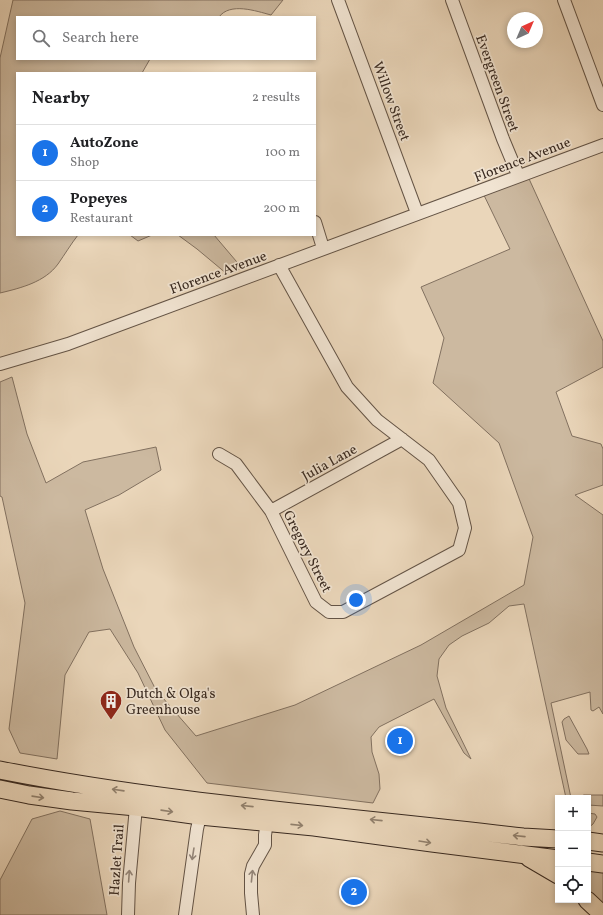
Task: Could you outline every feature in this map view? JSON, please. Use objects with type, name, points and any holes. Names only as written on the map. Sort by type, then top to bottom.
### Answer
[{"type":"highway","points":[[0,770],[78,784],[178,798],[523,837],[555,839]]},
{"type":"highway","points":[[0,789],[29,795],[200,816],[334,829],[555,859]]},
{"type":"highway","points":[[591,842],[603,843]]},
{"type":"highway","points":[[522,854],[555,873]]},
{"type":"highway","points":[[591,862],[603,864]]},
{"type":"highway","points":[[590,903],[603,915]]},
{"type":"street","name":"Willow Street","points":[[338,0],[417,213]]},
{"type":"street","name":"Evergreen Street","points":[[452,0],[503,139],[518,175]]},
{"type":"street","points":[[564,0],[603,106]]},
{"type":"street","name":"Florence Avenue","points":[[0,364],[68,344],[603,144]]},
{"type":"street","points":[[316,225],[324,248]]},
{"type":"street","name":"Gregory Street","points":[[219,454],[236,464],[271,511],[316,602],[329,612],[343,612],[459,550],[466,528],[459,503],[429,460],[377,420],[347,387],[280,265]]},
{"type":"street","name":"Julia Lane","points":[[271,511],[402,439]]},
{"type":"street","name":"Hazlet Trail","points":[[128,915],[136,807]]},
{"type":"street","points":[[185,915],[200,816]]},
{"type":"street","points":[[253,915],[251,874],[253,866],[265,845],[267,822]]},
{"type":"shaded area","points":[[13,0],[283,0],[271,15],[251,10],[236,9],[224,12],[220,16],[16,16],[16,60],[149,60],[143,72],[16,72],[16,236],[77,236],[53,270],[39,280],[0,293],[0,58]]},
{"type":"shaded area","points":[[525,170],[603,341],[603,367],[556,392],[572,436],[601,444],[603,449],[603,485],[575,495],[603,515],[603,714],[599,707],[593,711],[591,710],[590,692],[551,703],[570,795],[565,795],[524,604],[509,606],[489,623],[462,636],[449,645],[439,659],[437,676],[446,708],[471,759],[464,753],[434,699],[379,727],[371,737],[372,752],[379,774],[380,789],[373,803],[207,783],[165,730],[138,673],[110,629],[89,632],[65,675],[57,759],[20,753],[9,729],[25,603],[2,497],[0,496],[0,382],[12,377],[27,434],[46,483],[83,462],[156,447],[161,470],[119,495],[85,510],[103,569],[134,647],[156,690],[196,736],[295,705],[421,645],[524,585],[533,537],[499,443],[433,383],[444,338],[421,287],[510,249],[480,187]]},
{"type":"shaded area","points":[[131,236],[150,236],[138,241]]},
{"type":"shaded area","points":[[179,236],[215,236],[242,268],[227,274]]},
{"type":"shaded area","points":[[569,716],[589,754],[578,754],[566,740],[562,722]]},
{"type":"shaded area","points":[[591,795],[603,795],[603,806],[591,805]]},
{"type":"shaded area","points":[[60,811],[90,819],[107,915],[0,915],[0,880],[32,819]]},
{"type":"shaded area","points":[[591,813],[595,814],[597,817],[591,826]]},
{"type":"shaded area","points":[[591,870],[603,871],[603,909],[591,898]]},
{"type":"place","name":"Dutch & Olga's Greenhouse","points":[[111,720]]},
{"type":"place","name":"AutoZone","points":[[400,741]]},
{"type":"place","name":"Popeyes","points":[[354,892]]}]
